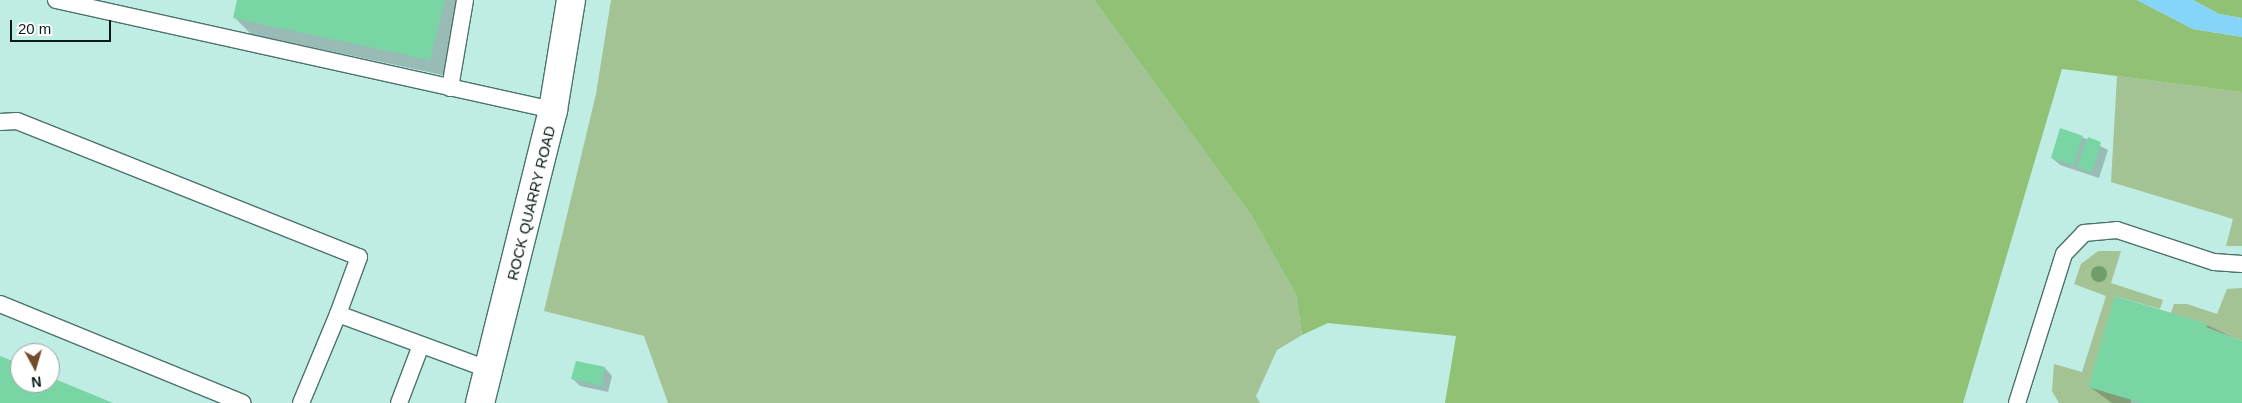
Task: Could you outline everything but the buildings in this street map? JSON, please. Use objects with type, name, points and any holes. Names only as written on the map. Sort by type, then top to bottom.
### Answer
[{"type":"street","name":"ROCK QUARRY ROAD","points":[[480,403],[490,370],[553,110],[571,0]]},
{"type":"lane","points":[[56,0],[553,110]]},
{"type":"lane","points":[[450,88],[465,0]]},
{"type":"lane","points":[[0,122],[17,121],[359,257],[338,314],[301,403]]},
{"type":"lane","points":[[2017,403],[2064,254],[2084,233],[2117,230],[2214,262],[2242,264]]},
{"type":"lane","points":[[0,304],[243,403]]},
{"type":"lane","points":[[338,314],[490,370]]},
{"type":"lane","points":[[398,403],[421,345]]},
{"type":"green space","points":[[611,0],[1094,0],[1251,215],[1296,295],[1302,335],[1277,350],[1256,396],[1260,403],[668,403],[644,336],[544,311],[596,94]]},
{"type":"green space","points":[[1094,0],[2137,0],[2193,29],[2242,37],[2242,92],[2062,69],[1963,403],[1445,403],[1456,336],[1328,323],[1302,335],[1296,295],[1251,215]]},
{"type":"green space","points":[[2193,0],[2242,0],[2242,18],[2219,14]]},
{"type":"green space","points":[[2117,76],[2242,92],[2242,246],[2226,246],[2233,219],[2111,182]]},
{"type":"green space","points":[[2098,251],[2121,251],[2111,283],[2163,300],[2160,309],[2115,296],[2131,403],[2059,403],[2052,391],[2054,364],[2082,372],[2106,296],[2074,284],[2081,264]]},
{"type":"green space","points":[[2242,288],[2242,341],[2171,313],[2174,304],[2187,304],[2217,314],[2227,289]]},
{"type":"water","points":[[2137,0],[2193,0],[2219,14],[2242,18],[2242,37],[2193,29]]}]
